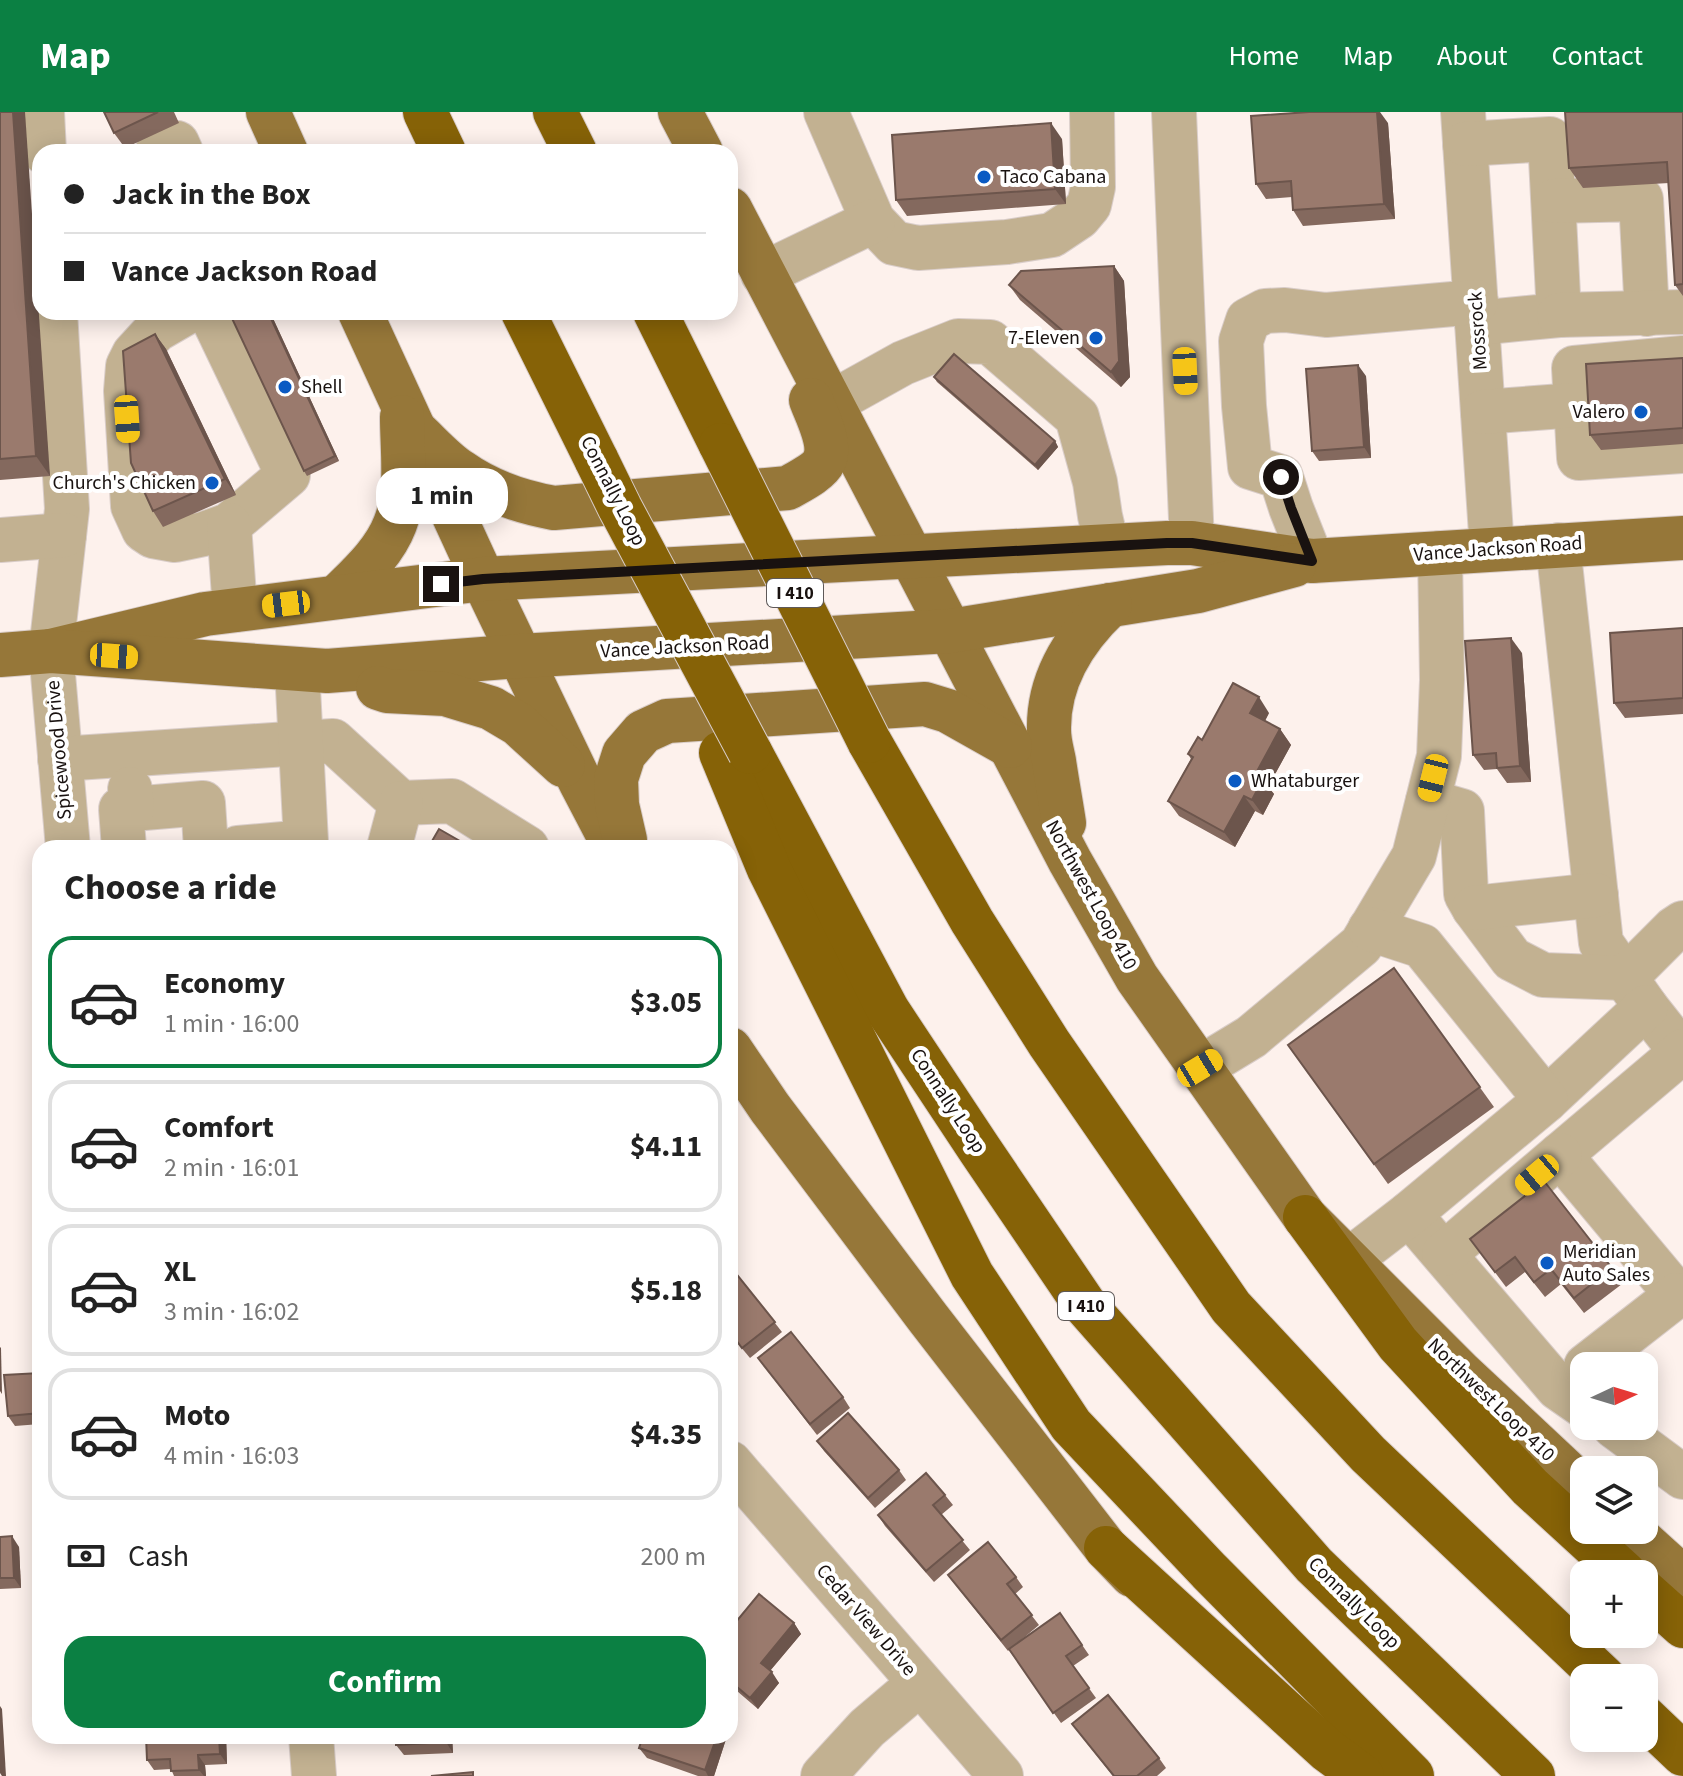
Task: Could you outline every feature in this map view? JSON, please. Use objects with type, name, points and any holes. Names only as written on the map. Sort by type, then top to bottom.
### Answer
[{"type":"highway","points":[[425,112],[440,144]]},
{"type":"highway","points":[[555,112],[571,144]]},
{"type":"highway","name":"Connally Loop","points":[[527,320],[735,752],[888,1011],[1085,1305],[1314,1565],[1533,1776]]},
{"type":"highway","name":"I 410","points":[[659,320],[869,741],[972,921],[1049,1043],[1231,1307],[1368,1454],[1589,1664]]},
{"type":"highway","points":[[735,752],[769,869],[972,1275],[1071,1425],[1209,1571],[1412,1776]]},
{"type":"highway","points":[[1305,1217],[1398,1344],[1530,1487],[1610,1560]]},
{"type":"highway","points":[[1106,1548],[1327,1750],[1362,1776]]},
{"type":"highway","points":[[1658,1604],[1683,1626]]},
{"type":"highway","points":[[1658,1730],[1683,1754]]},
{"type":"main road","points":[[268,112],[282,144]]},
{"type":"main road","name":"Northwest Loop 410","points":[[738,225],[1070,861],[1137,978],[1305,1217],[1460,1372],[1570,1475]]},
{"type":"main road","points":[[408,416],[460,471],[500,493],[554,508],[788,488],[808,477],[824,461],[826,441],[763,274]]},
{"type":"main road","points":[[364,320],[483,579],[611,840]]},
{"type":"main road","points":[[337,597],[366,568],[396,522],[403,482],[408,416]]},
{"type":"main road","name":"Vance Jackson Road","points":[[0,655],[51,651],[312,670],[950,631],[1198,591],[1312,561],[1683,538]]},
{"type":"main road","name":"Vance Jackson Road","points":[[51,651],[205,614],[483,579],[1192,543],[1312,561]]},
{"type":"main road","points":[[1070,861],[1049,732],[1051,698],[1063,665],[1094,620],[1110,605]]},
{"type":"main road","points":[[312,670],[387,691],[445,694],[491,708],[518,724],[580,781]]},
{"type":"main road","points":[[614,840],[616,779],[624,754],[643,732],[667,721],[925,704],[948,711],[1010,746]]},
{"type":"main road","points":[[738,1061],[937,1330],[1106,1548],[1325,1776]]},
{"type":"main road","points":[[1645,1544],[1683,1578]]},
{"type":"street","points":[[42,112],[44,144]]},
{"type":"street","points":[[826,112],[873,221],[894,243],[918,248],[1007,242],[1052,235],[1079,217],[1089,205],[1093,187],[1092,112]]},
{"type":"street","points":[[1174,112],[1192,543]]},
{"type":"street","points":[[1464,128],[1550,139],[1559,315]]},
{"type":"street","name":"Mossrock","points":[[1464,128],[1492,549]]},
{"type":"street","points":[[1312,561],[1281,477],[1250,467],[1241,341],[1248,320],[1265,311],[1326,315],[1401,308],[1559,315],[1665,313],[1641,199],[1554,201]]},
{"type":"street","points":[[763,274],[873,221]]},
{"type":"street","name":"Spicewood Drive","points":[[55,320],[67,509],[51,651],[67,840]]},
{"type":"street","points":[[173,320],[156,330],[134,354],[128,366],[126,391],[133,506],[144,530],[153,536],[175,540],[229,525],[288,475],[214,320]]},
{"type":"street","points":[[831,403],[903,363],[958,341],[990,342],[1077,417],[1095,482],[1107,546]]},
{"type":"street","points":[[1683,358],[1574,368],[1579,458],[1683,451]]},
{"type":"street","points":[[1483,412],[1576,405]]},
{"type":"street","points":[[229,525],[235,610]]},
{"type":"street","points":[[0,540],[64,535]]},
{"type":"street","points":[[1444,1254],[1683,1053],[1601,943],[1558,545]]},
{"type":"street","points":[[1200,1068],[1251,1037],[1361,945],[1414,856],[1439,756],[1442,695],[1440,553]]},
{"type":"street","points":[[306,840],[300,743],[312,670]]},
{"type":"street","points":[[60,759],[333,741],[401,803],[452,801],[514,840]]},
{"type":"street","points":[[128,754],[128,828],[203,803],[205,840]]},
{"type":"street","points":[[1428,801],[1462,811],[1466,894],[1512,959],[1543,975],[1636,992]]},
{"type":"street","points":[[391,840],[401,803]]},
{"type":"street","points":[[1474,908],[1596,895]]},
{"type":"street","points":[[1348,1261],[1546,1100],[1636,992],[1674,929],[1683,923]]},
{"type":"street","points":[[1370,929],[1422,946],[1546,1100]]},
{"type":"street","points":[[1560,1155],[1680,1292],[1612,1352]]},
{"type":"street","points":[[1409,1214],[1444,1254],[1570,1374]]},
{"type":"street","points":[[1633,1440],[1683,1477]]},
{"type":"street","name":"Cedar View Drive","points":[[738,1472],[1001,1776]]},
{"type":"street","points":[[823,1776],[867,1728],[920,1683]]},
{"type":"street","points":[[312,1744],[314,1776]]},
{"type":"building","points":[[0,112],[13,112],[36,456],[0,459]]},
{"type":"building","points":[[104,112],[158,112],[114,133]]},
{"type":"building","points":[[1377,112],[1384,204],[1293,210],[1291,181],[1256,184],[1251,116]]},
{"type":"building","points":[[1565,112],[1683,112],[1683,284],[1675,285],[1667,162],[1569,168]]},
{"type":"building","name":"Taco Cabana","points":[[1051,123],[1055,189],[896,200],[892,135]]},
{"type":"building","name":"7-Eleven","points":[[1114,266],[1119,361],[1111,372],[1009,285],[1021,271]]},
{"type":"building","name":"Shell","points":[[233,320],[272,320],[335,456],[304,471]]},
{"type":"building","points":[[155,334],[225,479],[153,511],[131,463],[123,351]]},
{"type":"building","name":"7-Eleven","points":[[954,354],[1055,441],[1035,465],[934,377]]},
{"type":"building","name":"Valero","points":[[1683,358],[1683,428],[1590,435],[1586,364]]},
{"type":"building","points":[[1358,365],[1364,447],[1312,451],[1306,369]]},
{"type":"building","points":[[1683,628],[1683,698],[1614,703],[1610,633]]},
{"type":"building","points":[[1511,638],[1520,766],[1497,768],[1496,753],[1473,755],[1465,641]]},
{"type":"building","name":"Whataburger","points":[[1233,683],[1259,697],[1250,713],[1280,729],[1255,775],[1263,779],[1252,800],[1244,796],[1224,832],[1168,801],[1193,757],[1188,754],[1198,737],[1202,740]]},
{"type":"building","points":[[439,829],[458,840],[433,840]]},
{"type":"building","points":[[1394,968],[1480,1087],[1374,1164],[1288,1045]]},
{"type":"building","name":"Meridian Auto Sales","points":[[1544,1181],[1612,1268],[1574,1298],[1551,1269],[1534,1282],[1515,1257],[1495,1272],[1470,1239]]},
{"type":"building","points":[[738,1276],[775,1322],[742,1348],[738,1343]]},
{"type":"building","points":[[791,1332],[843,1397],[810,1424],[758,1358]]},
{"type":"building","points":[[32,1373],[32,1414],[8,1416],[4,1375]]},
{"type":"building","points":[[848,1413],[899,1470],[868,1498],[817,1441]]},
{"type":"building","points":[[926,1473],[945,1495],[933,1505],[963,1540],[926,1571],[878,1515]]},
{"type":"building","points":[[12,1536],[14,1578],[0,1578],[0,1537]]},
{"type":"building","points":[[988,1542],[1016,1577],[1007,1584],[1032,1615],[1001,1640],[948,1575]]},
{"type":"building","points":[[759,1594],[794,1623],[761,1663],[772,1672],[750,1698],[738,1688],[738,1619]]},
{"type":"building","points":[[1060,1613],[1082,1645],[1066,1656],[1089,1688],[1053,1713],[1009,1649]]},
{"type":"building","points":[[1108,1695],[1159,1758],[1137,1776],[1114,1776],[1072,1724]]},
{"type":"building","points":[[146,1744],[219,1744],[220,1754],[198,1755],[199,1770],[171,1771],[170,1759],[147,1760]]},
{"type":"building","points":[[640,1744],[714,1744],[705,1770],[639,1748]]},
{"type":"building","points":[[473,1772],[473,1776],[431,1776]]},
{"type":"place","name":"Taco Cabana","points":[[984,177]]},
{"type":"place","name":"7-Eleven","points":[[1096,338]]},
{"type":"place","name":"Shell","points":[[285,387]]},
{"type":"place","name":"Valero","points":[[1641,412]]},
{"type":"place","name":"Church's Chicken","points":[[212,483]]},
{"type":"place","name":"Whataburger","points":[[1235,781]]},
{"type":"place","name":"Meridian Auto Sales","points":[[1547,1263]]},
{"type":"route","points":[[441,584],[483,579],[1167,543],[1192,543],[1312,561],[1281,477]]}]
